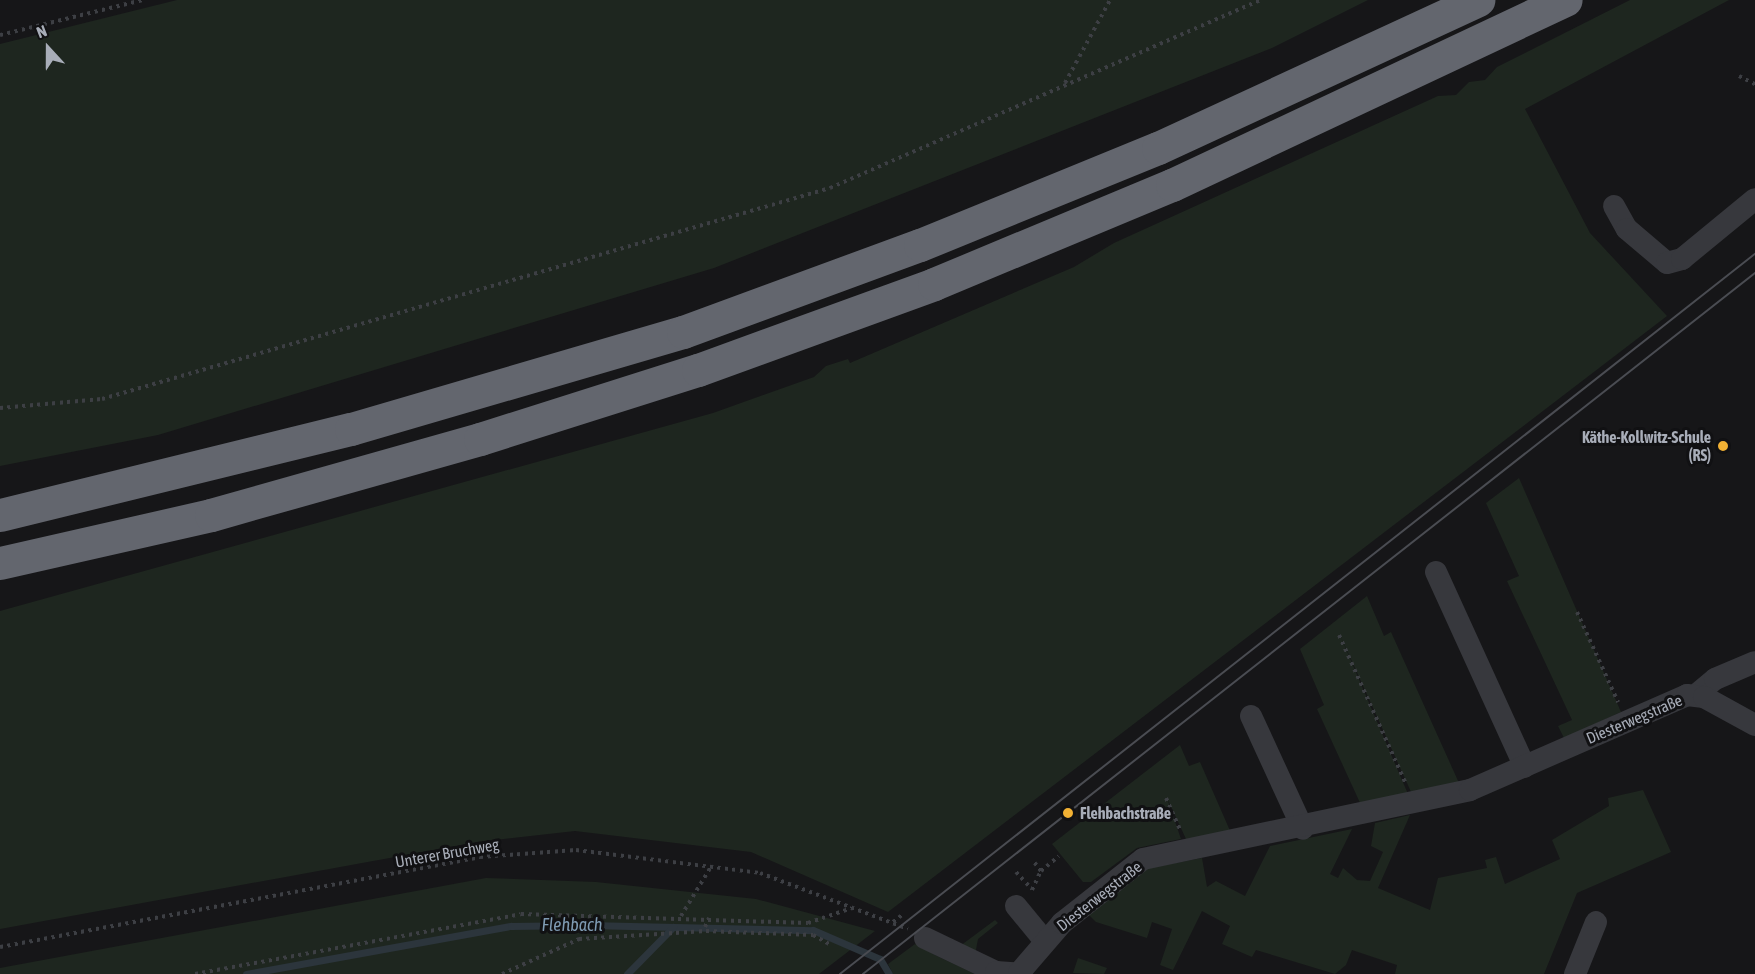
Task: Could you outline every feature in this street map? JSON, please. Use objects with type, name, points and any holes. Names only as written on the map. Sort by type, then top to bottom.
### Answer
[{"type":"highway","points":[[0,514],[351,429],[682,332],[921,245],[1158,148],[1479,0]]},
{"type":"highway","points":[[0,562],[211,515],[480,439],[698,370],[934,284],[1172,185],[1566,0]]},
{"type":"street","points":[[1614,206],[1627,229],[1667,262],[1682,258],[1755,200]]},
{"type":"street","points":[[1436,572],[1525,767]]},
{"type":"street","points":[[1696,695],[1715,679],[1755,662]]},
{"type":"street","name":"Diesterwegstraße","points":[[1021,974],[1044,940],[1137,863],[1188,850],[1303,829],[1470,790],[1626,721],[1696,695],[1749,721]]},
{"type":"street","points":[[1251,716],[1303,829]]},
{"type":"street","points":[[1016,906],[1044,940]]},
{"type":"street","points":[[1575,974],[1596,922]]},
{"type":"street","points":[[925,938],[996,972],[1021,974]]},
{"type":"path","points":[[0,34],[142,0]]},
{"type":"path","points":[[1065,83],[1110,0]]},
{"type":"path","points":[[0,408],[102,399],[830,188],[1065,83],[1261,0]]},
{"type":"path","points":[[1739,76],[1755,84]]},
{"type":"path","points":[[1577,612],[1626,721]]},
{"type":"path","points":[[1339,635],[1415,804]]},
{"type":"path","points":[[1166,798],[1188,850]]},
{"type":"path","name":"Unterer Bruchweg","points":[[0,947],[480,857],[576,850],[712,865],[760,873],[893,922],[902,915]]},
{"type":"path","points":[[1032,890],[1041,871],[1059,856]]},
{"type":"path","points":[[1034,862],[1041,871]]},
{"type":"path","points":[[681,916],[712,865]]},
{"type":"path","points":[[195,974],[521,914],[681,916],[808,923],[852,908]]},
{"type":"path","points":[[705,927],[709,918]]},
{"type":"path","points":[[502,974],[579,939],[706,931],[813,935],[831,945]]},
{"type":"shaded area","points":[[177,0],[1368,0],[1272,48],[714,268],[158,435],[0,466],[0,44]]},
{"type":"shaded area","points":[[1630,0],[1729,0],[1525,109],[1590,233],[1667,316],[888,912],[751,852],[575,831],[477,842],[0,929],[0,611],[713,413],[814,377],[826,366],[848,359],[850,363],[1074,267],[1114,243],[1438,96],[1456,95],[1469,82],[1485,80],[1497,67]]},
{"type":"shaded area","points":[[1519,478],[1621,712],[1564,738],[1558,726],[1572,720],[1507,581],[1519,576],[1486,503]]},
{"type":"shaded area","points":[[1367,596],[1384,636],[1391,632],[1459,783],[1412,794],[1340,635],[1408,794],[1361,805],[1317,709],[1324,705],[1300,649]]},
{"type":"shaded area","points":[[1180,745],[1189,766],[1200,762],[1231,833],[1186,839],[1167,798],[1181,839],[1137,848],[1091,882],[1083,882],[1052,844]]},
{"type":"shaded area","points":[[1643,790],[1671,852],[1577,893],[1544,974],[1395,974],[1397,965],[1352,950],[1346,965],[1335,974],[1256,950],[1252,957],[1222,944],[1230,926],[1202,911],[1173,970],[1160,965],[1172,929],[1152,922],[1147,938],[1096,922],[1088,914],[1149,868],[1202,858],[1207,887],[1216,881],[1245,896],[1270,846],[1352,829],[1330,874],[1338,878],[1343,868],[1357,880],[1370,881],[1383,852],[1371,846],[1375,823],[1410,815],[1378,888],[1430,910],[1438,878],[1487,868],[1485,860],[1496,857],[1505,884],[1560,859],[1552,840],[1609,806],[1608,798]]},
{"type":"shaded area","points":[[486,878],[596,882],[756,899],[875,931],[819,974],[0,974],[0,968]]},
{"type":"shaded area","points":[[995,920],[998,923],[978,939],[975,955],[960,946]]},
{"type":"shaded area","points":[[915,944],[975,974],[893,974],[888,964]]},
{"type":"shaded area","points":[[1078,958],[1107,968],[1104,974],[1073,973]]},
{"type":"waterway","name":"Flehbach","points":[[246,974],[511,926],[587,925],[813,930],[880,959],[889,974]]},
{"type":"waterway","points":[[627,974],[673,927]]},
{"type":"tram line","points":[[840,974],[1755,254]]},
{"type":"tram line","points":[[863,974],[1755,273]]},
{"type":"place","name":"Käthe-Kollwitz-Schule (RS)","points":[[1723,446]]},
{"type":"place","name":"Flehbachstraße","points":[[1068,813]]}]
